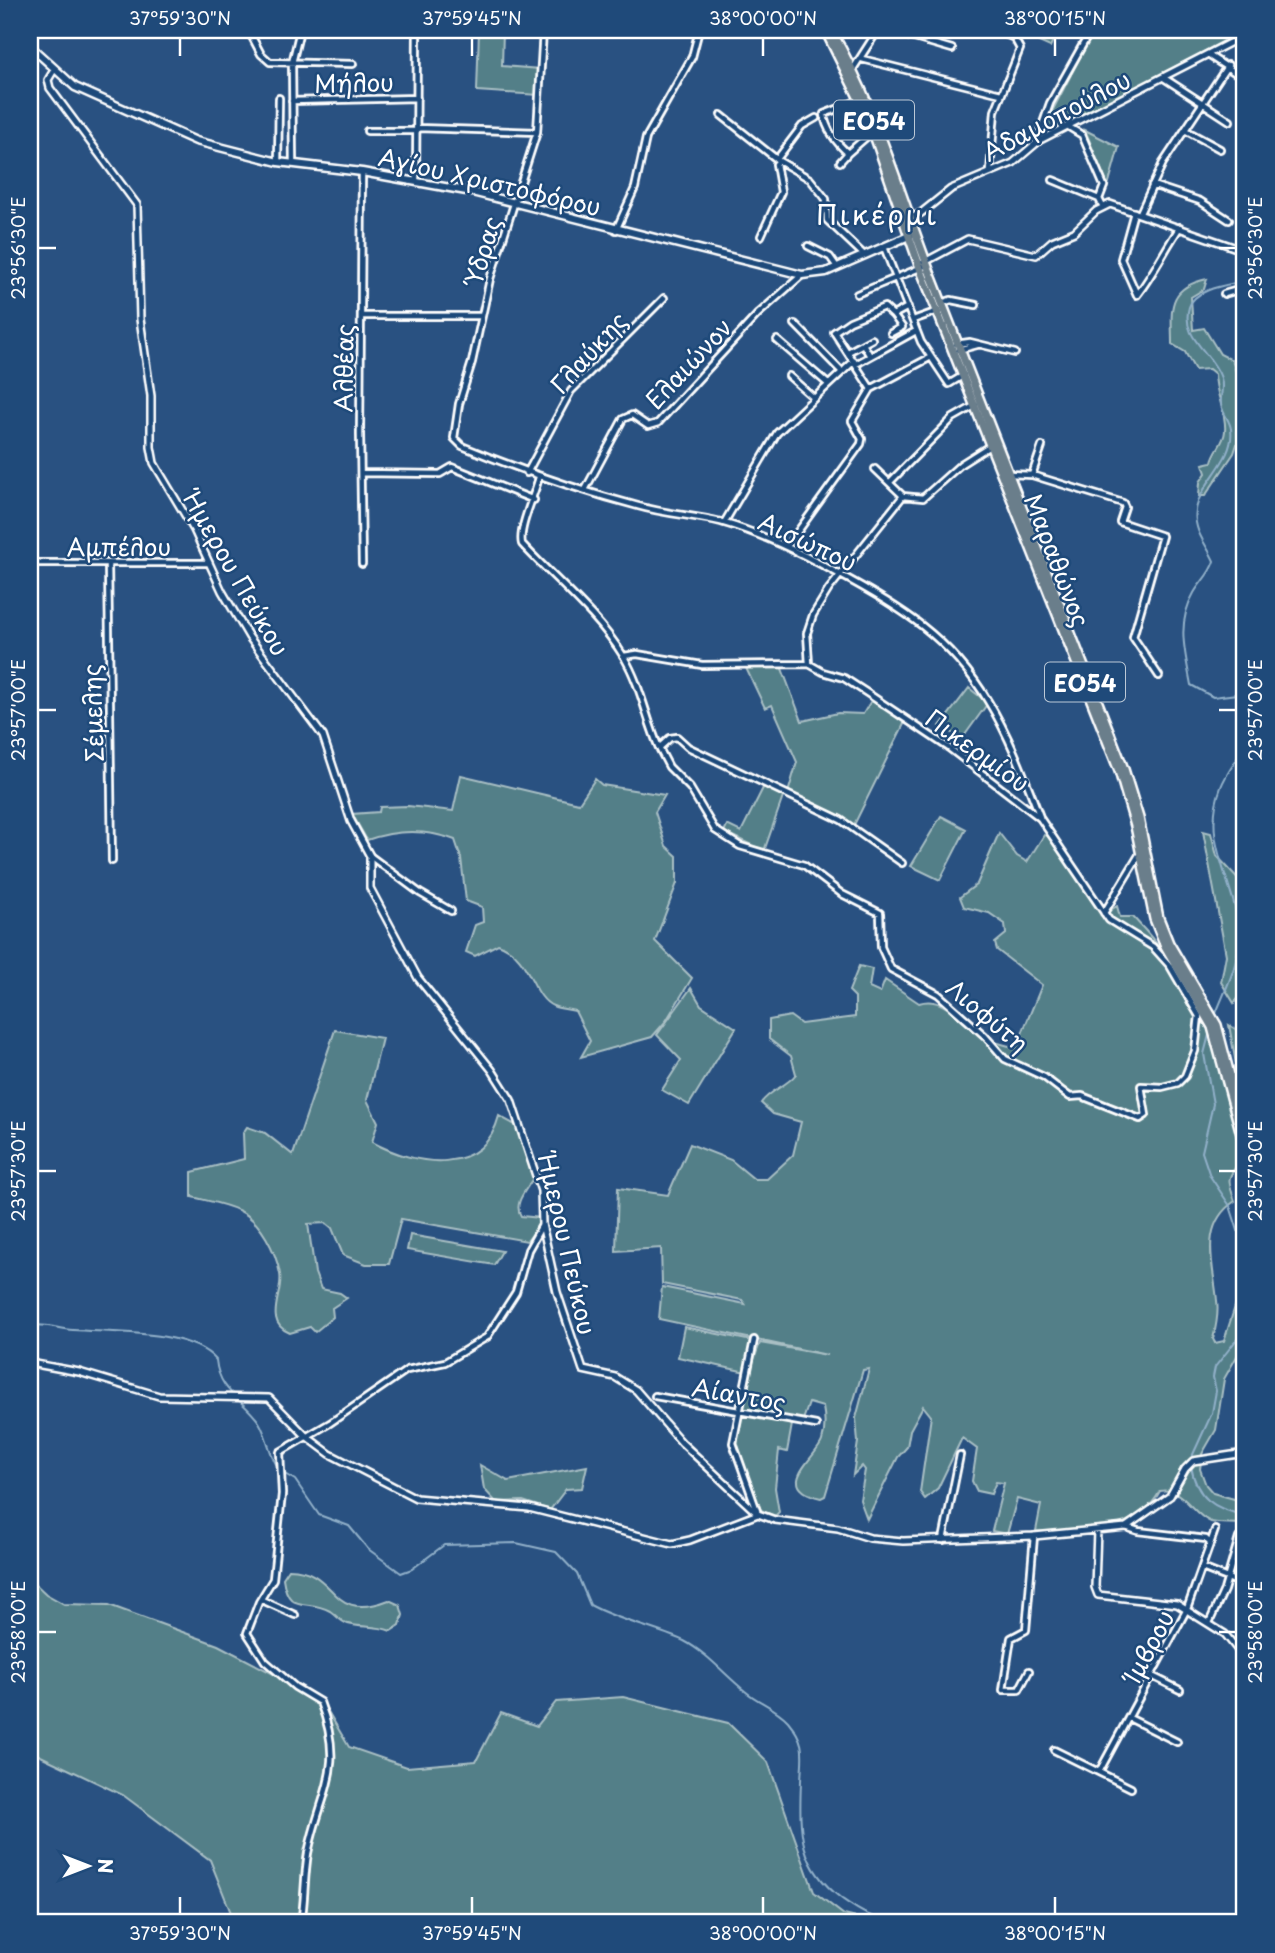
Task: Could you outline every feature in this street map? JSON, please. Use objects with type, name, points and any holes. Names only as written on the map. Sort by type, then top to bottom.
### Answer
[{"type":"main road","name":"Μαραθώνος","points":[[825,30],[873,132],[913,235],[938,311],[957,347],[964,375],[1119,771],[1157,930],[1208,1012]]},
{"type":"main road","name":"Μαραθώνος","points":[[831,30],[852,70],[906,217]]},
{"type":"main road","name":"Αγίου Χριστοφόρου","points":[[30,46],[75,87],[153,124],[196,141],[278,163],[416,180],[802,275],[837,267],[913,235]]},
{"type":"main road","name":"Μαραθώνος","points":[[923,265],[942,303],[1131,789],[1162,927],[1217,1034],[1245,1133]]},
{"type":"main road","name":"Μαραθώνος","points":[[1217,1034],[1245,1149]]},
{"type":"street","points":[[293,164],[292,63],[300,30]]},
{"type":"street","points":[[416,180],[417,30]]},
{"type":"street","name":"Ύδρας","points":[[454,438],[461,394],[500,244],[516,203],[537,132],[543,30]]},
{"type":"street","points":[[616,230],[635,188],[646,138],[692,57],[699,30]]},
{"type":"street","points":[[852,70],[862,59],[878,30]]},
{"type":"street","points":[[887,30],[952,50]]},
{"type":"street","points":[[927,42],[931,30]]},
{"type":"street","points":[[990,171],[994,117],[1020,49],[1014,38],[996,30]]},
{"type":"street","points":[[1014,38],[1017,30]]},
{"type":"street","points":[[1036,142],[1051,103],[1091,30]]},
{"type":"street","points":[[251,35],[266,59],[292,63],[353,64]]},
{"type":"street","name":"Αδαμοπούλου","points":[[906,217],[923,211],[951,189],[1013,163],[1036,142],[1245,35]]},
{"type":"street","points":[[1208,55],[1228,65],[1245,79]]},
{"type":"street","points":[[862,59],[1001,94]]},
{"type":"street","points":[[1180,227],[1165,249],[1158,267],[1137,295],[1121,259],[1138,212],[1185,130],[1228,65]]},
{"type":"street","name":"Ήμερου Πεύκου","points":[[54,70],[48,80],[50,88],[137,205],[140,319],[150,396],[152,454],[162,479],[200,540],[222,591],[258,652],[323,736],[351,821],[370,856],[370,888],[418,978],[492,1070],[511,1100],[541,1191],[542,1224],[561,1308],[581,1367],[590,1373],[615,1377],[636,1391],[682,1443],[758,1514],[775,1520],[838,1528],[870,1538],[943,1541],[1126,1527],[1170,1496],[1193,1461],[1245,1453]]},
{"type":"street","points":[[1164,78],[1230,121]]},
{"type":"street","points":[[278,163],[279,98]]},
{"type":"street","name":"Μήλου","points":[[292,101],[417,98]]},
{"type":"street","points":[[848,153],[838,143],[824,114],[860,100]]},
{"type":"street","points":[[721,115],[778,160],[813,183],[827,201],[824,213],[827,220],[864,255]]},
{"type":"street","points":[[761,236],[781,192],[776,164],[802,126],[816,118]]},
{"type":"street","points":[[1069,127],[1082,134],[1093,160],[1104,187],[1099,199]]},
{"type":"street","points":[[1185,130],[1220,149]]},
{"type":"street","points":[[367,131],[537,132]]},
{"type":"street","points":[[840,162],[873,132]]},
{"type":"street","name":"Αλθέας","points":[[362,172],[362,564]]},
{"type":"street","points":[[1054,180],[1099,199],[1103,206]]},
{"type":"street","points":[[1152,185],[1200,201],[1229,220]]},
{"type":"street","points":[[857,294],[923,265],[968,239],[1036,255],[1052,241],[1074,232],[1103,206],[1112,204],[1245,251]]},
{"type":"street","points":[[808,246],[830,257],[837,267]]},
{"type":"street","points":[[884,247],[916,331],[930,357],[949,384],[964,375]]},
{"type":"street","name":"Ελαιώνον","points":[[585,490],[623,419],[632,415],[648,426],[658,423],[758,314],[802,275]]},
{"type":"street","points":[[1224,294],[1245,288]]},
{"type":"street","name":"Γλαύκης","points":[[527,473],[571,391],[663,298]]},
{"type":"street","points":[[942,303],[951,300],[975,306]]},
{"type":"street","points":[[871,389],[834,335],[836,331],[884,307],[902,327],[891,333]]},
{"type":"street","points":[[894,315],[908,307]]},
{"type":"street","points":[[913,320],[938,311]]},
{"type":"street","points":[[361,316],[482,316]]},
{"type":"street","points":[[795,324],[842,372]]},
{"type":"street","points":[[724,523],[778,433],[828,384],[855,362],[916,331]]},
{"type":"street","points":[[847,352],[872,339]]},
{"type":"street","points":[[778,340],[828,384]]},
{"type":"street","points":[[863,344],[870,356]]},
{"type":"street","points":[[957,347],[981,345],[1015,353]]},
{"type":"street","points":[[788,546],[861,444],[862,439],[852,421],[871,389],[930,357]]},
{"type":"street","points":[[789,376],[814,398]]},
{"type":"street","points":[[890,482],[953,418],[977,405]]},
{"type":"street","name":"Αισώπου","points":[[454,438],[462,446],[539,477],[645,508],[724,523],[788,546],[917,619],[974,680],[988,701],[1013,750],[1040,818]]},
{"type":"street","points":[[875,469],[903,496],[923,498],[961,464],[992,444]]},
{"type":"street","points":[[1032,474],[1042,446]]},
{"type":"street","points":[[361,473],[441,474],[452,467],[534,500]]},
{"type":"street","points":[[1009,474],[1032,474],[1122,503],[1125,507],[1120,522],[1162,537],[1133,637],[1159,676]]},
{"type":"street","points":[[539,477],[534,500],[522,529],[522,544],[561,580],[624,656],[639,688],[659,748],[670,738],[677,737],[688,747],[841,820],[902,863]]},
{"type":"street","points":[[809,664],[808,627],[823,599],[903,496]]},
{"type":"street","name":"Αμπέλου","points":[[30,563],[209,563]]},
{"type":"street","name":"Σέμελης","points":[[108,563],[112,861]]},
{"type":"street","name":"Πικερμίου","points":[[624,656],[637,654],[702,665],[809,664],[823,672],[844,678],[867,692],[949,748],[1040,818],[1082,876],[1103,914],[1114,925],[1153,947],[1170,966],[1199,1016],[1196,1043]]},
{"type":"street","name":"Λιοφύτη","points":[[659,748],[670,769],[690,788],[715,830],[747,849],[804,866],[842,894],[880,913],[881,947],[891,969],[938,994],[985,1036],[1005,1059],[1044,1077],[1072,1098],[1082,1096],[1140,1119],[1145,1118],[1141,1086],[1162,1087],[1178,1083],[1191,1065],[1196,1043]]},
{"type":"street","points":[[1103,914],[1140,853]]},
{"type":"street","points":[[370,856],[430,900],[452,911]]},
{"type":"street","points":[[301,1923],[308,1853],[333,1764],[332,1740],[320,1702],[295,1687],[265,1661],[248,1637],[247,1629],[271,1585],[279,1537],[282,1494],[279,1464],[282,1449],[407,1370],[445,1362],[486,1337],[512,1301],[530,1244],[542,1224]]},
{"type":"street","points":[[30,1363],[79,1372],[159,1396],[269,1398],[306,1436],[341,1461],[423,1500],[529,1508],[663,1543],[680,1543],[758,1514],[733,1447],[754,1340]]},
{"type":"street","name":"Αίαντος","points":[[655,1396],[816,1425]]},
{"type":"street","points":[[943,1541],[960,1455]]},
{"type":"street","points":[[1126,1527],[1138,1531],[1206,1539],[1210,1544]]},
{"type":"street","points":[[1097,1530],[1095,1587],[1098,1595],[1173,1603],[1187,1609],[1224,1634],[1245,1659]]},
{"type":"street","name":"Ίμβρου","points":[[1099,1772],[1187,1609],[1215,1530]]},
{"type":"street","points":[[1029,1671],[1019,1690],[1003,1690],[1011,1638],[1026,1630],[1034,1536]]},
{"type":"street","points":[[1209,1623],[1228,1577],[1239,1538]]},
{"type":"street","points":[[1202,1568],[1245,1585]]},
{"type":"street","points":[[262,1600],[295,1615]]},
{"type":"street","points":[[1152,1675],[1180,1690]]},
{"type":"street","points":[[1129,1718],[1177,1742]]},
{"type":"street","points":[[1054,1749],[1131,1788]]},
{"type":"green space","points":[[479,30],[503,30],[502,66],[540,69],[539,95],[477,91]]},
{"type":"green space","points":[[1045,30],[1058,30],[1050,47],[1039,42]]},
{"type":"green space","points":[[1094,30],[1245,30],[1045,135],[1042,131]]},
{"type":"green space","points":[[1085,130],[1119,147],[1108,186]]},
{"type":"green space","points":[[1207,279],[1204,289],[1191,297],[1193,330],[1204,328],[1220,354],[1232,360],[1245,399],[1237,419],[1238,441],[1234,453],[1205,496],[1199,496],[1200,482],[1206,473],[1203,464],[1212,462],[1223,440],[1224,417],[1215,374],[1209,369],[1195,370],[1185,352],[1172,344],[1172,311],[1177,295],[1184,288]]},
{"type":"green space","points":[[745,666],[781,666],[802,721],[838,713],[863,714],[872,699],[905,722],[854,825],[788,793],[797,762],[772,705],[765,708]]},
{"type":"green space","points":[[969,688],[988,703],[962,739],[940,726]]},
{"type":"green space","points":[[461,775],[579,803],[595,779],[602,785],[665,795],[655,812],[666,846],[677,856],[677,883],[655,941],[692,978],[666,1021],[652,1037],[581,1057],[590,1041],[575,1011],[555,1007],[546,1001],[518,957],[498,944],[475,956],[466,952],[475,925],[483,922],[482,907],[466,901],[461,858],[455,840],[411,832],[388,834],[367,840],[352,814],[379,812],[380,807],[408,806],[453,811]]},
{"type":"green space","points":[[764,786],[783,797],[764,851],[724,832],[727,825],[741,832]]},
{"type":"green space","points":[[941,816],[966,829],[940,880],[911,866]]},
{"type":"green space","points":[[1203,831],[1211,833],[1217,856],[1245,886],[1245,991],[1234,1003],[1221,982],[1226,955]]},
{"type":"green space","points":[[999,833],[1017,856],[1027,862],[1044,835],[1049,836],[1073,866],[1102,915],[1117,906],[1120,917],[1133,917],[1157,944],[1189,988],[1212,1037],[1244,1156],[1229,1181],[1235,1201],[1223,1211],[1212,1234],[1218,1310],[1213,1339],[1215,1343],[1224,1341],[1245,1275],[1245,1342],[1224,1379],[1216,1430],[1202,1454],[1200,1469],[1206,1485],[1213,1493],[1245,1502],[1245,1537],[1240,1524],[1211,1522],[1181,1497],[1168,1491],[1160,1491],[1150,1505],[1137,1516],[1122,1523],[1106,1528],[1070,1532],[1036,1531],[1041,1505],[1017,1499],[1007,1534],[992,1531],[1004,1483],[996,1482],[991,1494],[977,1491],[972,1481],[977,1449],[962,1438],[938,1488],[925,1499],[920,1492],[931,1416],[923,1406],[910,1430],[907,1447],[898,1457],[867,1519],[860,1500],[865,1470],[862,1466],[853,1475],[858,1442],[856,1418],[869,1369],[863,1370],[825,1496],[821,1498],[806,1493],[799,1487],[801,1471],[818,1448],[824,1433],[823,1407],[809,1403],[803,1420],[793,1419],[787,1452],[779,1450],[775,1488],[779,1512],[775,1516],[761,1510],[743,1469],[738,1443],[744,1398],[760,1343],[827,1355],[659,1319],[662,1287],[745,1304],[742,1300],[662,1284],[661,1248],[616,1251],[618,1188],[668,1195],[690,1144],[731,1160],[754,1179],[767,1179],[793,1155],[801,1122],[773,1114],[761,1103],[796,1074],[791,1056],[769,1039],[769,1020],[790,1016],[801,1024],[855,1017],[855,997],[849,991],[859,966],[872,969],[869,988],[880,993],[885,980],[919,1003],[944,1006],[983,1037],[1016,1048],[1042,985],[997,950],[995,943],[1006,934],[1005,924],[989,913],[964,907],[960,897],[977,884]]},
{"type":"green space","points":[[691,988],[701,1005],[736,1028],[689,1105],[662,1090],[681,1060],[657,1035]]},
{"type":"green space","points":[[1229,1025],[1245,1035],[1245,1114]]},
{"type":"green space","points":[[335,1030],[382,1038],[367,1100],[378,1122],[372,1142],[408,1157],[446,1161],[479,1149],[491,1136],[499,1116],[519,1127],[535,1174],[520,1200],[521,1216],[541,1218],[540,1224],[527,1241],[401,1219],[389,1264],[366,1264],[343,1255],[332,1228],[326,1223],[308,1224],[315,1273],[321,1289],[340,1293],[347,1298],[332,1308],[333,1317],[315,1332],[310,1327],[290,1333],[277,1322],[280,1274],[266,1238],[255,1222],[240,1211],[192,1197],[192,1172],[244,1159],[243,1133],[247,1127],[265,1133],[293,1155]]},
{"type":"green space","points":[[410,1235],[502,1251],[494,1265],[407,1250]]},
{"type":"green space","points":[[684,1327],[752,1341],[746,1372],[678,1357]]},
{"type":"green space","points":[[480,1465],[508,1481],[587,1466],[582,1488],[566,1489],[550,1510],[523,1501],[496,1502],[484,1489]]},
{"type":"green space","points":[[289,1569],[317,1578],[344,1601],[354,1605],[369,1606],[389,1600],[400,1605],[403,1615],[400,1625],[391,1631],[353,1625],[343,1622],[321,1607],[299,1604],[289,1597],[285,1590],[283,1578]]},
{"type":"green space","points":[[30,1579],[46,1594],[64,1604],[109,1605],[218,1645],[320,1698],[349,1747],[407,1767],[476,1761],[501,1713],[537,1726],[556,1702],[623,1697],[728,1723],[768,1762],[814,1892],[844,1915],[878,1923],[235,1923],[210,1860],[123,1795],[30,1751]]},
{"type":"waterway","points":[[1245,281],[1198,295],[1189,307],[1187,318],[1193,336],[1221,378],[1221,404],[1231,429],[1231,442],[1220,466],[1198,501],[1198,531],[1214,561],[1188,604],[1184,627],[1191,685],[1213,697],[1245,693]]},
{"type":"waterway","points":[[1215,1016],[1234,968],[1239,939],[1233,900],[1217,846],[1215,808],[1223,782],[1245,745]]},
{"type":"waterway","points":[[1210,1031],[1204,1054],[1213,1104],[1202,1152],[1210,1176],[1230,1206],[1245,1252]]},
{"type":"waterway","points":[[30,1326],[149,1334],[188,1343],[204,1350],[216,1360],[218,1371],[227,1388],[259,1422],[279,1469]]},
{"type":"waterway","points":[[1190,1461],[1212,1413],[1216,1391],[1213,1377],[1215,1367],[1245,1329]]},
{"type":"waterway","points":[[1191,1466],[1197,1486],[1208,1500],[1224,1510],[1245,1515]]},
{"type":"waterway","points":[[283,1473],[295,1480],[319,1515],[349,1526],[368,1549],[401,1573],[412,1569],[444,1545],[516,1543],[556,1552],[577,1574],[590,1605],[684,1641],[700,1652],[745,1691],[783,1716],[798,1736],[802,1756],[802,1832],[805,1847],[817,1874],[842,1899],[862,1912],[906,1923]]},
{"type":"district","name":"Πικέρμι","points":[[877,213]]}]
